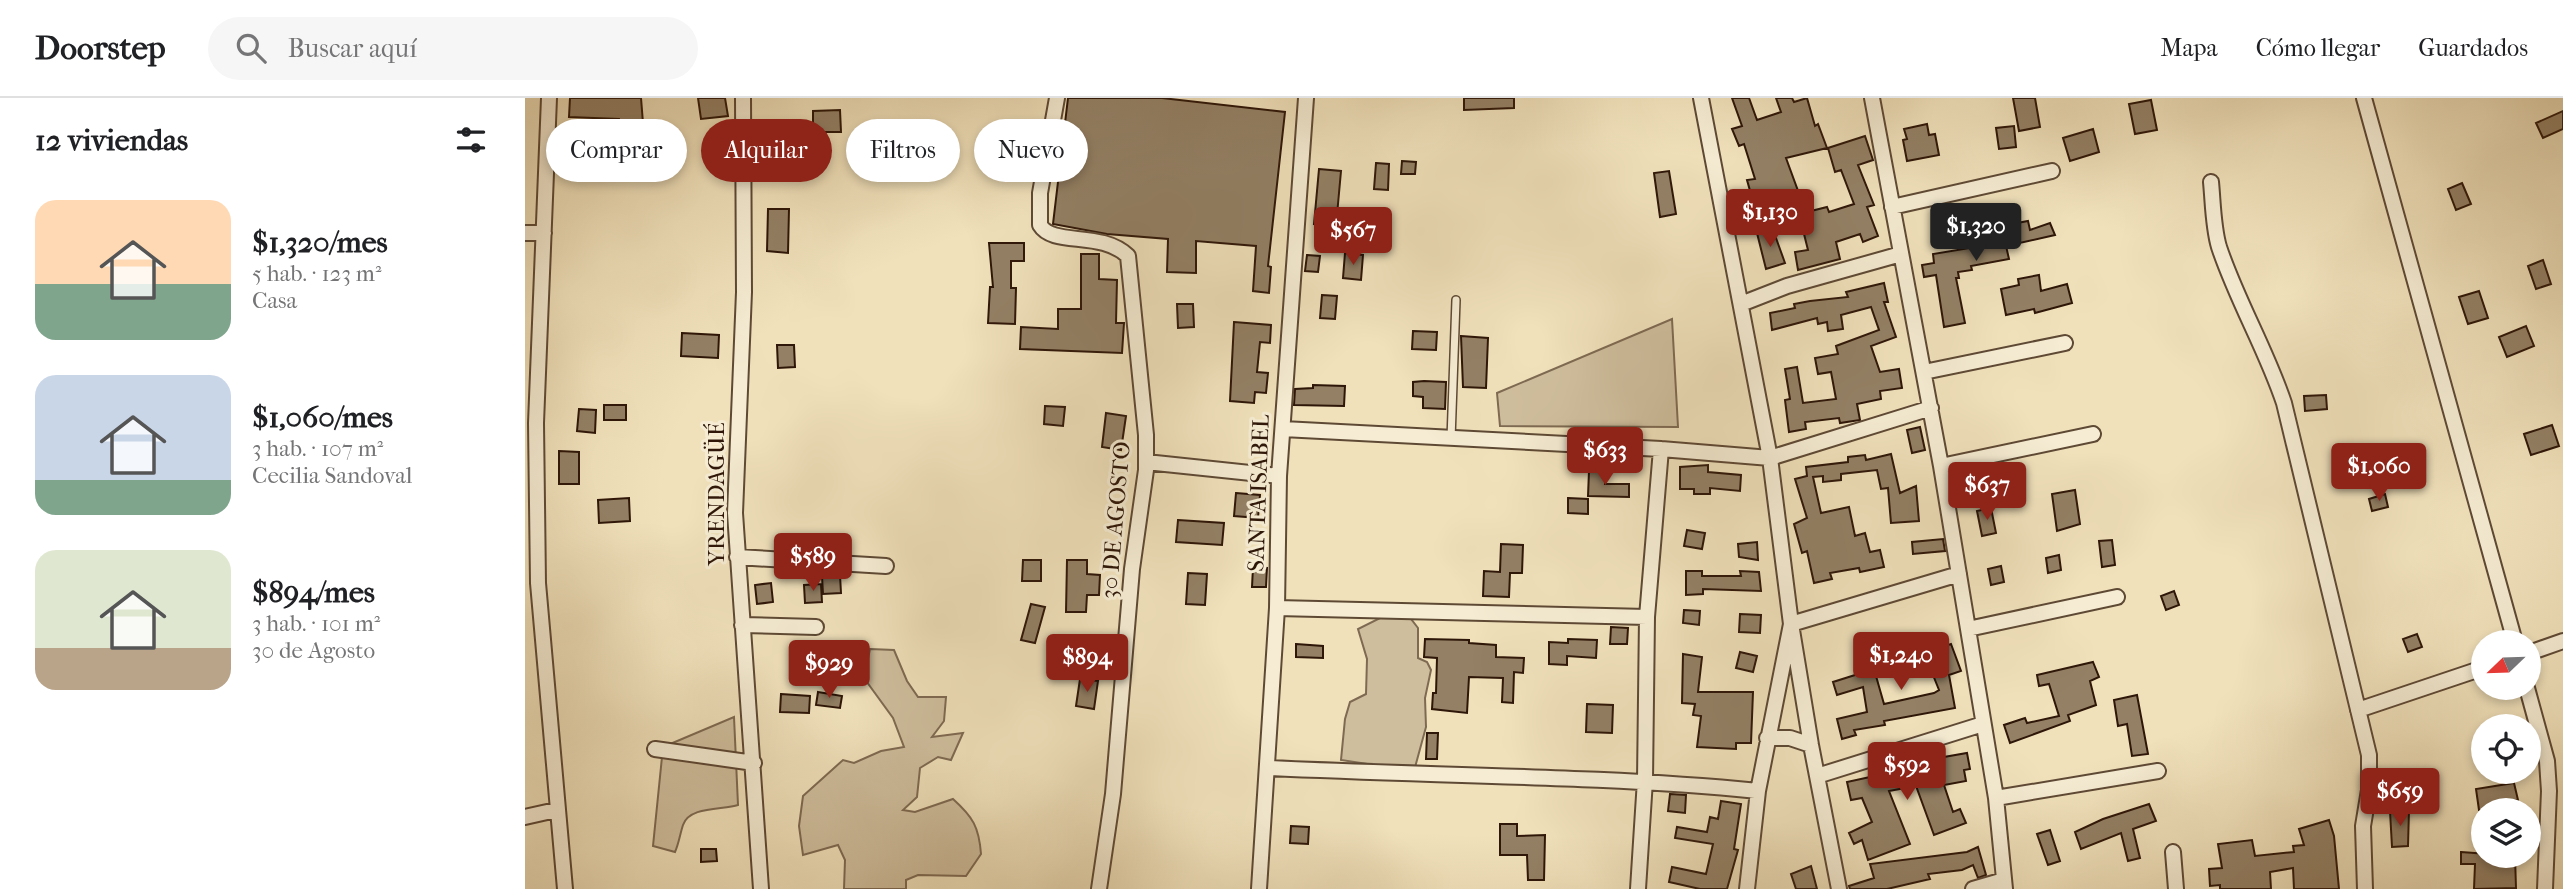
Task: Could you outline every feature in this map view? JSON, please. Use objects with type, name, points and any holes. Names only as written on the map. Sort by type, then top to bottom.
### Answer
[{"type":"street","points":[[549,98],[544,233],[531,422],[531,583],[565,889]]},
{"type":"street","name":"YRENDAGÜÉ","points":[[743,98],[744,292],[736,513],[737,557],[754,763],[761,889]]},
{"type":"street","name":"30 DE AGOSTO","points":[[1057,98],[1040,192],[1040,225],[1051,236],[1111,242],[1128,256],[1146,462],[1132,569],[1113,794],[1099,889]]},
{"type":"street","name":"SANTA ISABEL","points":[[1259,889],[1277,608],[1279,476],[1306,98]]},
{"type":"street","points":[[1701,98],[1770,458],[1791,624],[1839,889]]},
{"type":"street","points":[[1872,98],[1931,408],[1996,798],[2005,884],[1973,889]]},
{"type":"street","points":[[2364,98],[2512,630]]},
{"type":"street","points":[[1892,207],[2052,171]]},
{"type":"street","points":[[2211,182],[2218,244],[2246,312],[2269,358],[2284,404],[2369,755],[2369,790],[2363,826],[2365,889]]},
{"type":"street","points":[[525,233],[544,233]]},
{"type":"street","points":[[1741,304],[1787,286],[1901,254]]},
{"type":"street","points":[[1924,372],[2065,343]]},
{"type":"street","points":[[1283,429],[1451,440],[1661,449],[1770,458],[1931,408]]},
{"type":"street","points":[[1941,466],[2093,434]]},
{"type":"street","points":[[1638,889],[1645,780],[1647,617],[1661,449]]},
{"type":"street","points":[[1146,462],[1279,476]]},
{"type":"street","points":[[737,557],[886,566]]},
{"type":"street","points":[[1791,624],[1959,574]]},
{"type":"street","points":[[1968,629],[2117,597]]},
{"type":"street","points":[[1277,608],[1647,617]]},
{"type":"street","points":[[1747,889],[1758,791],[1791,624]]},
{"type":"street","points":[[743,625],[816,626]]},
{"type":"street","points":[[2541,649],[2563,641]]},
{"type":"street","points":[[2358,710],[2471,672]]},
{"type":"street","points":[[2530,700],[2547,761],[2545,889]]},
{"type":"street","points":[[1817,776],[1983,724]]},
{"type":"street","points":[[1767,738],[1790,738],[1811,745]]},
{"type":"street","points":[[655,749],[754,763]]},
{"type":"street","points":[[1268,768],[1444,777],[1645,780],[1758,791]]},
{"type":"street","points":[[1996,798],[2158,771]]},
{"type":"street","points":[[525,817],[556,810]]},
{"type":"street","points":[[2547,827],[2563,821]]},
{"type":"street","points":[[2173,852],[2176,889]]},
{"type":"lane","points":[[1451,440],[1456,300]]},
{"type":"shaded area","points":[[1672,319],[1678,427],[1500,426],[1497,393]]},
{"type":"shaded area","points":[[1386,615],[1411,619],[1418,628],[1418,658],[1427,662],[1431,670],[1425,698],[1426,727],[1414,771],[1341,760],[1345,719],[1350,702],[1366,694],[1367,659],[1358,629]]},
{"type":"shaded area","points":[[870,649],[894,650],[907,681],[918,697],[946,697],[944,721],[932,737],[963,733],[951,760],[938,757],[920,768],[917,797],[903,810],[915,812],[953,799],[960,805],[977,829],[981,854],[966,876],[918,875],[906,880],[906,889],[844,889],[845,860],[838,845],[803,855],[799,826],[803,796],[843,760],[854,763],[881,751],[904,747],[893,718],[864,678]]},
{"type":"shaded area","points":[[734,717],[738,805],[699,812],[686,819],[675,852],[653,846],[663,747]]},
{"type":"building","points":[[570,98],[641,98],[643,119],[569,117]]},
{"type":"building","points":[[698,98],[725,98],[728,116],[701,119]]},
{"type":"building","points":[[1068,98],[1162,98],[1285,112],[1268,266],[1271,267],[1269,293],[1253,291],[1256,246],[1196,241],[1196,273],[1167,272],[1168,239],[1107,234],[1053,224],[1058,182],[1088,182],[1088,119],[1066,119]]},
{"type":"building","points":[[1464,98],[1514,98],[1514,108],[1464,110]]},
{"type":"building","points":[[1732,98],[1749,98],[1757,120],[1781,112],[1776,98],[1792,98],[1794,102],[1807,98],[1815,126],[1818,124],[1827,148],[1786,158],[1805,210],[1760,226],[1747,180],[1755,179],[1744,144],[1739,146],[1732,129],[1742,126]]},
{"type":"building","points":[[2013,98],[2035,98],[2040,127],[2019,131]]},
{"type":"building","points":[[2151,100],[2157,130],[2135,134],[2129,104]]},
{"type":"building","points":[[840,110],[841,132],[832,132],[832,119],[813,119],[813,111]]},
{"type":"building","points":[[2563,111],[2563,129],[2543,138],[2536,123]]},
{"type":"building","points":[[1927,124],[1929,135],[1935,134],[1939,155],[1907,161],[1904,129]]},
{"type":"building","points":[[2014,126],[2016,147],[1999,149],[1996,128]]},
{"type":"building","points":[[2093,129],[2099,152],[2070,161],[2063,138]]},
{"type":"building","points":[[1865,136],[1873,160],[1858,165],[1874,205],[1867,207],[1878,236],[1863,242],[1860,234],[1836,242],[1840,259],[1798,270],[1795,252],[1808,250],[1799,214],[1827,207],[1829,212],[1854,204],[1841,170],[1835,172],[1828,148]]},
{"type":"building","points":[[1402,161],[1416,162],[1415,174],[1401,174]]},
{"type":"building","points":[[1376,163],[1389,164],[1388,190],[1374,189]]},
{"type":"building","points":[[1319,169],[1341,171],[1336,226],[1314,224]]},
{"type":"building","points":[[1669,171],[1676,214],[1660,217],[1654,173]]},
{"type":"building","points":[[2462,183],[2471,204],[2456,210],[2448,189]]},
{"type":"building","points":[[768,209],[789,209],[788,253],[767,251]]},
{"type":"building","points":[[2028,221],[2030,230],[2050,223],[2055,235],[2006,246],[2009,259],[1971,266],[1972,270],[1958,272],[1959,278],[1956,278],[1965,323],[1944,327],[1936,275],[1924,277],[1922,265],[1934,263],[1933,254],[1988,245],[1985,229]]},
{"type":"building","points":[[1772,227],[1785,263],[1766,269],[1757,233]]},
{"type":"building","points":[[989,243],[1024,243],[1024,261],[1011,261],[1011,288],[1016,288],[1015,324],[988,323],[990,287],[993,287]]},
{"type":"building","points":[[1345,253],[1363,255],[1361,280],[1343,278]]},
{"type":"building","points":[[1081,254],[1099,254],[1099,279],[1117,280],[1116,323],[1124,323],[1122,353],[1020,349],[1021,327],[1058,329],[1058,309],[1081,309]]},
{"type":"building","points":[[1307,255],[1320,256],[1318,272],[1305,271]]},
{"type":"building","points":[[2543,260],[2551,284],[2536,289],[2528,266]]},
{"type":"building","points":[[2039,275],[2041,291],[2067,284],[2072,303],[2035,313],[2034,309],[2006,315],[2001,289],[2019,285],[2018,279]]},
{"type":"building","points":[[1884,283],[1888,302],[1884,302],[1896,337],[1871,346],[1880,372],[1899,369],[1902,388],[1880,391],[1881,399],[1857,404],[1860,420],[1840,423],[1839,418],[1805,422],[1806,429],[1789,432],[1785,400],[1790,399],[1785,369],[1797,367],[1803,403],[1836,399],[1831,372],[1818,374],[1815,358],[1838,354],[1836,346],[1879,330],[1871,307],[1841,315],[1843,329],[1828,331],[1827,322],[1818,324],[1817,318],[1772,330],[1770,313],[1795,308],[1794,304],[1848,297],[1846,292]]},
{"type":"building","points":[[2479,291],[2488,318],[2468,324],[2459,297]]},
{"type":"building","points":[[1322,295],[1337,296],[1335,319],[1320,318]]},
{"type":"building","points":[[1177,304],[1193,304],[1194,327],[1178,328]]},
{"type":"building","points":[[1234,322],[1271,325],[1270,343],[1260,342],[1257,372],[1268,373],[1266,393],[1255,392],[1254,403],[1230,401]]},
{"type":"building","points":[[2526,326],[2534,346],[2507,357],[2499,337]]},
{"type":"building","points":[[1413,331],[1437,332],[1436,350],[1412,349]]},
{"type":"building","points":[[682,333],[719,335],[718,358],[681,356]]},
{"type":"building","points":[[1461,336],[1488,338],[1486,388],[1463,387]]},
{"type":"building","points":[[777,345],[794,345],[795,367],[778,368]]},
{"type":"building","points":[[1413,382],[1446,382],[1445,409],[1423,408],[1423,397],[1413,396]]},
{"type":"building","points":[[1313,385],[1345,386],[1344,406],[1294,405],[1295,389],[1313,388]]},
{"type":"building","points":[[2326,395],[2327,409],[2305,411],[2304,396]]},
{"type":"building","points":[[604,405],[626,405],[626,420],[604,420]]},
{"type":"building","points":[[1045,406],[1065,407],[1063,426],[1044,424]]},
{"type":"building","points":[[579,409],[596,410],[595,433],[577,431]]},
{"type":"building","points":[[1106,413],[1126,416],[1121,450],[1102,447]]},
{"type":"building","points":[[2552,425],[2559,446],[2531,455],[2524,434]]},
{"type":"building","points":[[1920,427],[1925,450],[1912,453],[1907,430]]},
{"type":"building","points":[[559,451],[579,452],[579,484],[559,484]]},
{"type":"building","points":[[1891,454],[1900,493],[1916,486],[1919,521],[1891,523],[1888,488],[1881,489],[1877,470],[1841,474],[1841,480],[1823,482],[1823,476],[1813,477],[1821,513],[1849,507],[1855,536],[1865,533],[1870,552],[1880,550],[1884,567],[1860,572],[1859,568],[1830,573],[1832,579],[1814,583],[1807,551],[1802,553],[1794,524],[1807,518],[1795,479],[1807,476],[1806,467],[1848,462],[1848,457],[1865,455],[1866,460]]},
{"type":"building","points":[[1708,465],[1708,472],[1741,475],[1740,491],[1710,488],[1710,494],[1694,494],[1694,489],[1680,489],[1680,467]]},
{"type":"building","points":[[1589,471],[1606,472],[1605,484],[1629,484],[1629,497],[1588,496]]},
{"type":"building","points":[[2075,490],[2080,524],[2057,531],[2052,494]]},
{"type":"building","points":[[1236,493],[1260,495],[1258,518],[1234,516]]},
{"type":"building","points":[[2385,494],[2388,507],[2372,511],[2369,499]]},
{"type":"building","points":[[629,498],[630,521],[599,523],[598,500]]},
{"type":"building","points":[[1568,498],[1588,499],[1588,514],[1568,513]]},
{"type":"building","points":[[1991,508],[1996,533],[1982,536],[1977,511]]},
{"type":"building","points":[[1178,520],[1224,523],[1222,545],[1176,542]]},
{"type":"building","points":[[1687,530],[1705,533],[1702,549],[1684,546]]},
{"type":"building","points":[[1943,539],[1945,551],[1913,554],[1912,542]]},
{"type":"building","points":[[2112,540],[2115,565],[2102,567],[2099,541]]},
{"type":"building","points":[[1757,542],[1758,560],[1739,557],[1738,544]]},
{"type":"building","points":[[1501,544],[1523,545],[1522,573],[1510,573],[1509,597],[1483,596],[1484,571],[1500,572]]},
{"type":"building","points":[[2059,555],[2061,570],[2048,573],[2046,558]]},
{"type":"building","points":[[1023,560],[1041,560],[1041,581],[1022,581]]},
{"type":"building","points":[[1067,560],[1087,560],[1087,574],[1100,575],[1099,595],[1087,595],[1086,612],[1066,612]]},
{"type":"building","points":[[2001,566],[2004,582],[1991,585],[1988,569]]},
{"type":"building","points":[[1253,567],[1267,568],[1266,587],[1252,587]]},
{"type":"building","points":[[1686,571],[1702,571],[1702,576],[1741,576],[1740,571],[1759,572],[1761,591],[1703,589],[1703,594],[1686,595]]},
{"type":"building","points":[[1188,573],[1207,574],[1205,605],[1186,604]]},
{"type":"building","points":[[840,575],[841,593],[823,594],[822,576]]},
{"type":"building","points":[[771,583],[773,602],[757,604],[755,585]]},
{"type":"building","points":[[821,584],[822,602],[805,603],[804,585]]},
{"type":"building","points":[[2174,591],[2179,605],[2166,610],[2161,596]]},
{"type":"building","points":[[1031,604],[1045,607],[1035,643],[1021,640]]},
{"type":"building","points":[[1684,610],[1700,611],[1699,625],[1683,623]]},
{"type":"building","points":[[1740,614],[1761,615],[1760,633],[1739,632]]},
{"type":"building","points":[[1611,627],[1628,628],[1627,644],[1610,644]]},
{"type":"building","points":[[2417,634],[2422,647],[2408,652],[2403,639]]},
{"type":"building","points":[[1425,639],[1469,640],[1469,643],[1496,645],[1496,657],[1524,658],[1523,673],[1514,672],[1513,703],[1502,702],[1503,678],[1469,677],[1467,713],[1432,709],[1433,693],[1436,693],[1437,658],[1424,657]]},
{"type":"building","points":[[1568,639],[1597,640],[1596,658],[1567,656],[1567,665],[1549,664],[1549,642],[1568,643]]},
{"type":"building","points":[[1296,644],[1323,646],[1323,658],[1296,657]]},
{"type":"building","points":[[1951,644],[1961,671],[1949,675],[1955,708],[1884,721],[1885,725],[1854,730],[1856,735],[1842,739],[1837,719],[1867,712],[1863,687],[1837,695],[1833,682],[1874,669],[1884,704],[1934,693],[1939,690],[1929,665],[1899,675],[1895,663]]},
{"type":"building","points":[[1740,652],[1757,656],[1753,672],[1736,668]]},
{"type":"building","points":[[1683,654],[1702,657],[1698,692],[1753,692],[1751,743],[1736,743],[1736,749],[1697,747],[1701,716],[1693,715],[1695,704],[1682,703]]},
{"type":"building","points":[[2093,662],[2099,677],[2090,681],[2096,705],[2068,715],[2070,721],[2010,743],[2004,725],[2025,718],[2027,723],[2059,716],[2049,684],[2039,686],[2037,675]]},
{"type":"building","points":[[1080,679],[1098,681],[1094,709],[1076,706]]},
{"type":"building","points":[[818,692],[842,696],[840,708],[816,705]]},
{"type":"building","points":[[781,694],[810,696],[809,713],[780,712]]},
{"type":"building","points":[[2137,695],[2148,754],[2132,756],[2127,724],[2118,726],[2114,700]]},
{"type":"building","points":[[1587,704],[1613,705],[1612,733],[1586,732]]},
{"type":"building","points":[[1427,733],[1438,733],[1437,759],[1426,759]]},
{"type":"building","points":[[1967,753],[1970,769],[1964,770],[1966,781],[1944,785],[1953,812],[1960,809],[1966,823],[1934,835],[1916,786],[1889,791],[1910,844],[1868,860],[1862,840],[1854,844],[1849,833],[1872,822],[1862,798],[1851,800],[1847,782],[1916,767],[1915,762]]},
{"type":"building","points":[[2514,784],[2518,798],[2477,798],[2476,789]]},
{"type":"building","points":[[1670,794],[1686,795],[1685,813],[1668,811]]},
{"type":"building","points":[[1721,801],[1741,804],[1734,849],[1738,850],[1727,889],[1700,889],[1669,882],[1672,867],[1706,874],[1713,844],[1675,838],[1677,827],[1707,832],[1710,817],[1718,819]]},
{"type":"building","points":[[2149,804],[2156,821],[2133,829],[2140,858],[2128,861],[2121,833],[2081,849],[2075,832],[2103,819]]},
{"type":"building","points":[[2409,810],[2408,846],[2392,847],[2390,811]]},
{"type":"building","points":[[2329,820],[2334,836],[2339,889],[2294,889],[2293,868],[2270,872],[2271,889],[2220,889],[2220,885],[2210,886],[2209,869],[2222,868],[2218,844],[2252,840],[2255,856],[2294,852],[2293,846],[2304,845],[2299,829]]},
{"type":"building","points":[[1500,824],[1517,824],[1517,836],[1545,835],[1544,880],[1528,880],[1527,855],[1500,855]]},
{"type":"building","points":[[1291,826],[1309,827],[1308,844],[1290,843]]},
{"type":"building","points":[[2050,830],[2060,861],[2048,865],[2037,834]]},
{"type":"building","points":[[1978,847],[1986,875],[1978,878],[1973,865],[1962,870],[1928,874],[1930,879],[1887,889],[1850,889],[1849,886],[1874,878],[1870,864],[1967,852]]},
{"type":"building","points":[[701,849],[716,849],[717,861],[701,862]]},
{"type":"building","points":[[2461,852],[2471,853],[2471,864],[2461,864]]},
{"type":"building","points":[[1811,866],[1817,889],[1796,889],[1791,874]]},
{"type":"building","points":[[2475,868],[2515,868],[2516,888],[2474,889]]}]
